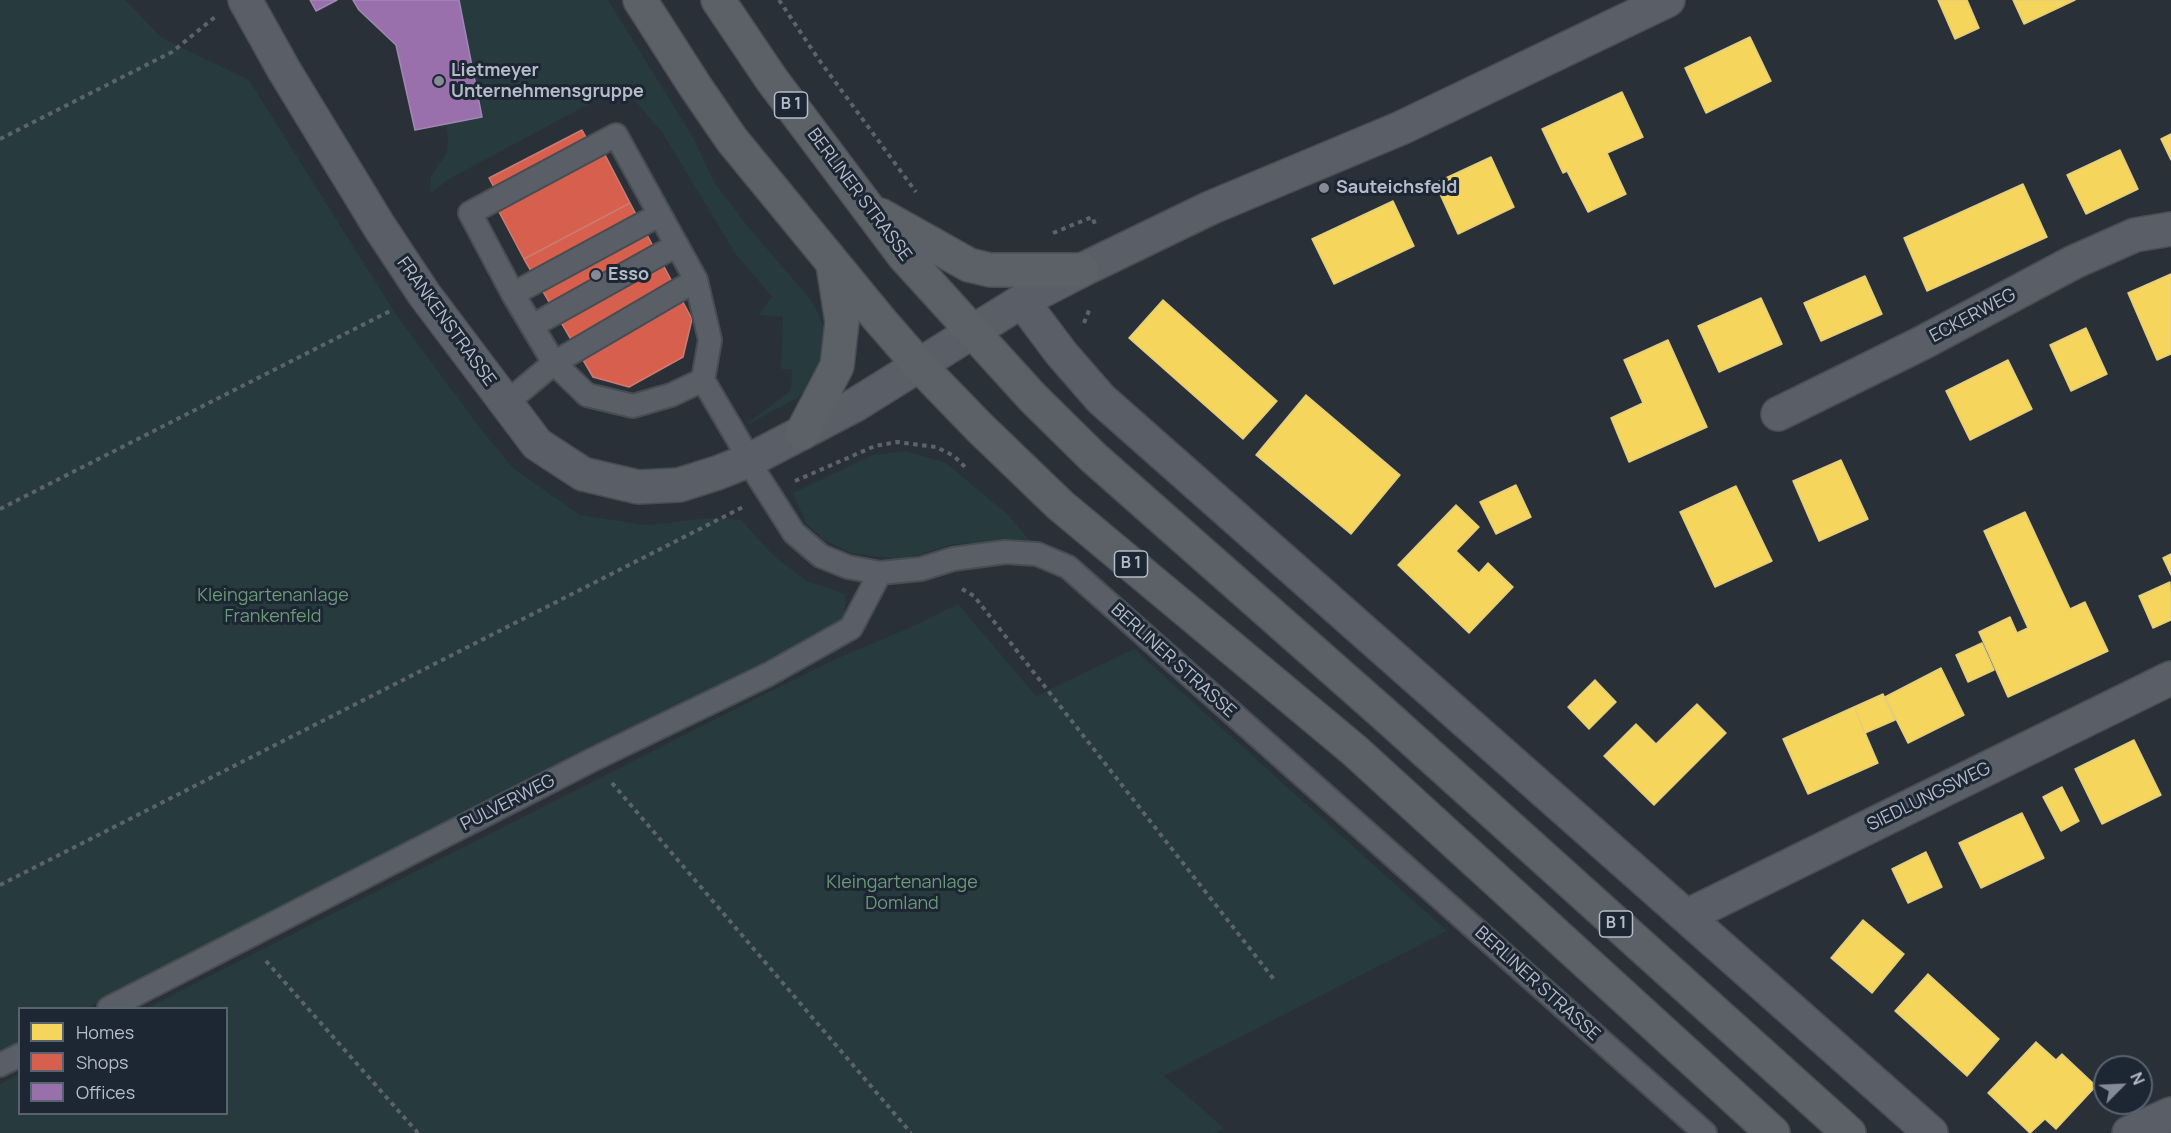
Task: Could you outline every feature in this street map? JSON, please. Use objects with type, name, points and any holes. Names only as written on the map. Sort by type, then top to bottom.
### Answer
[{"type":"main road","name":"B 1","points":[[640,0],[732,140],[919,365],[1060,505],[1354,750],[1773,1133]]},
{"type":"main road","name":"BERLINER STRASSE","points":[[718,0],[772,80],[904,256],[973,332]]},
{"type":"main road","points":[[868,208],[969,265],[990,270],[1096,263]]},
{"type":"main road","points":[[801,433],[837,366],[842,322],[832,263]]},
{"type":"main road","name":"B 1","points":[[973,332],[1033,398],[1094,458],[1849,1133]]},
{"type":"street","points":[[750,460],[855,405],[1022,301],[1096,263],[1210,208],[1401,128],[1668,0]]},
{"type":"street","name":"FRANKENSTRASSE","points":[[232,7],[284,70],[379,226],[424,294],[537,444],[584,474],[638,488],[679,485],[750,460]]},
{"type":"street","name":"ECKERWEG","points":[[1778,414],[1923,343],[2074,262],[2135,235],[2171,229]]},
{"type":"street","points":[[1022,301],[1061,353],[1101,399],[1931,1133]]},
{"type":"street","name":"SIEDLUNGSWEG","points":[[1687,916],[2171,678]]},
{"type":"street","points":[[2129,1133],[2171,1113]]},
{"type":"lane","points":[[616,135],[659,215],[696,280],[710,340],[703,380],[671,395],[633,406],[587,395],[554,363],[513,294],[470,213],[616,135]]},
{"type":"lane","points":[[513,294],[659,215]]},
{"type":"lane","points":[[532,326],[676,245]]},
{"type":"lane","points":[[505,404],[554,363],[696,280]]},
{"type":"lane","name":"BERLINER STRASSE","points":[[703,380],[757,475],[794,533],[822,556],[848,567],[880,573],[921,569],[953,559],[1005,552],[1037,554],[1068,567],[1705,1133]]},
{"type":"lane","name":"PULVERWEG","points":[[111,1007],[592,760],[769,674],[851,628],[880,573]]},
{"type":"lane","points":[[0,1065],[18,1056]]},
{"type":"path","points":[[779,0],[817,57],[922,202]]},
{"type":"path","points":[[0,140],[172,52],[232,7]]},
{"type":"path","points":[[1052,234],[1092,217],[1096,263]]},
{"type":"path","points":[[0,509],[424,294]]},
{"type":"path","points":[[1061,353],[1080,340],[1088,310],[1096,303]]},
{"type":"path","points":[[0,885],[770,493],[875,446],[897,442],[936,447],[954,456],[970,472]]},
{"type":"path","points":[[921,569],[975,596],[1276,982]]},
{"type":"path","points":[[592,760],[911,1133]]},
{"type":"path","points":[[246,938],[418,1133]]},
{"type":"green space","name":"Kleingartenanlage Frankenfeld","points":[[0,0],[125,0],[162,38],[249,80],[395,313],[477,424],[513,468],[580,515],[645,525],[712,518],[741,520],[774,556],[807,581],[845,594],[845,620],[90,1007],[18,1007],[18,1045],[0,1054]]},
{"type":"green space","points":[[459,0],[608,0],[694,139],[714,182],[749,228],[810,299],[819,315],[826,334],[825,352],[811,385],[797,398],[743,427],[791,390],[792,369],[781,369],[783,317],[759,315],[772,297],[735,253],[662,132],[628,93],[613,91],[449,179],[430,194],[431,177],[447,152],[446,124],[481,117]]},
{"type":"green space","points":[[906,451],[946,463],[1007,514],[1030,541],[953,544],[903,560],[852,553],[824,540],[806,523],[793,493],[873,455]]},
{"type":"green space","name":"Kleingartenanlage Domland","points":[[958,604],[1036,696],[1134,649],[1447,931],[1164,1076],[1224,1128],[1214,1133],[0,1133],[0,1084],[18,1075],[18,1115],[228,1115],[228,1007],[149,1007],[761,696],[838,658]]},
{"type":"building: Homes","points":[[1938,0],[1967,0],[1979,28],[1955,39]]},
{"type":"building: Homes","points":[[2013,0],[2075,0],[2024,24]]},
{"type":"building: Homes","points":[[1750,37],[1771,81],[1706,113],[1685,68]]},
{"type":"building: Homes","points":[[1622,92],[1643,137],[1607,153],[1626,194],[1588,212],[1567,171],[1563,173],[1542,129]]},
{"type":"building: Homes","points":[[2171,134],[2171,160],[2161,139]]},
{"type":"building: Homes","points":[[2120,150],[2138,189],[2086,214],[2067,175]]},
{"type":"building: Homes","points":[[1491,157],[1514,207],[1458,234],[1435,183]]},
{"type":"building: Homes","points":[[2023,184],[2047,237],[1927,291],[1904,238]]},
{"type":"building: Homes","points":[[1393,201],[1414,246],[1334,284],[1312,239]]},
{"type":"building: Homes","points":[[2171,274],[2171,354],[2157,360],[2128,293]]},
{"type":"building: Homes","points":[[1865,276],[1882,314],[1821,341],[1804,303]]},
{"type":"building: Homes","points":[[1761,298],[1782,344],[1719,372],[1698,326]]},
{"type":"building: Homes","points":[[1163,300],[1277,401],[1243,439],[1129,338]]},
{"type":"building: Homes","points":[[2086,328],[2107,374],[2071,391],[2050,345]]},
{"type":"building: Homes","points":[[1668,340],[1707,427],[1629,462],[1611,418],[1643,403],[1624,360]]},
{"type":"building: Homes","points":[[2008,360],[2032,409],[1970,440],[1946,391]]},
{"type":"building: Homes","points":[[1306,395],[1400,475],[1351,534],[1256,455]]},
{"type":"building: Homes","points":[[1841,460],[1868,519],[1819,541],[1793,481]]},
{"type":"building: Homes","points":[[1516,485],[1531,517],[1496,534],[1480,502]]},
{"type":"building: Homes","points":[[1736,486],[1772,561],[1715,587],[1680,512]]},
{"type":"building: Homes","points":[[1456,505],[1479,527],[1456,551],[1479,573],[1488,563],[1513,587],[1469,633],[1398,565]]},
{"type":"building: Homes","points":[[2025,512],[2070,609],[2085,602],[2108,651],[2008,697],[1979,632],[2010,617],[2017,633],[2028,628],[1984,531]]},
{"type":"building: Homes","points":[[2171,554],[2171,575],[2163,558]]},
{"type":"building: Homes","points":[[2170,582],[2171,620],[2153,628],[2139,596]]},
{"type":"building: Homes","points":[[1982,643],[1994,670],[1968,682],[1956,655]]},
{"type":"building: Homes","points":[[1941,668],[1964,715],[1908,743],[1885,697]]},
{"type":"building: Homes","points":[[1595,680],[1616,702],[1589,729],[1568,707]]},
{"type":"building: Homes","points":[[1883,694],[1895,720],[1865,733],[1854,707]]},
{"type":"building: Homes","points":[[1697,704],[1726,733],[1654,805],[1604,756],[1636,724],[1656,744]]},
{"type":"building: Homes","points":[[1854,707],[1878,763],[1808,794],[1783,739]]},
{"type":"building: Homes","points":[[2134,740],[2161,795],[2102,824],[2075,769]]},
{"type":"building: Homes","points":[[2062,787],[2079,821],[2061,831],[2043,797]]},
{"type":"building: Homes","points":[[2022,813],[2044,858],[1981,888],[1959,843]]},
{"type":"building: Homes","points":[[1926,852],[1942,887],[1908,903],[1892,869]]},
{"type":"building: Homes","points":[[1863,920],[1904,954],[1872,993],[1831,958]]},
{"type":"building: Homes","points":[[1928,974],[1999,1039],[1967,1076],[1895,1011]]},
{"type":"building: Homes","points":[[2036,1042],[2056,1060],[2062,1054],[2093,1083],[2093,1089],[2056,1129],[2045,1119],[2030,1133],[1988,1093]]},
{"type":"building: Shops","points":[[582,130],[597,157],[504,206],[489,178]]},
{"type":"building: Shops","points":[[604,153],[630,203],[524,259],[498,210]]},
{"type":"building: Shops","points":[[630,203],[692,319],[683,357],[629,387],[593,377],[524,259]]},
{"type":"building: Offices","points":[[310,0],[337,0],[316,11]]},
{"type":"building: Offices","name":"Lietmeyer Unternehmensgruppe","points":[[353,0],[459,0],[482,117],[415,130],[396,45],[359,10]]},
{"type":"place","name":"Lietmeyer Unternehmensgruppe","points":[[439,81]]},
{"type":"place","name":"Sauteichsfeld","points":[[1324,188]]},
{"type":"place","name":"Esso","points":[[596,275]]}]
